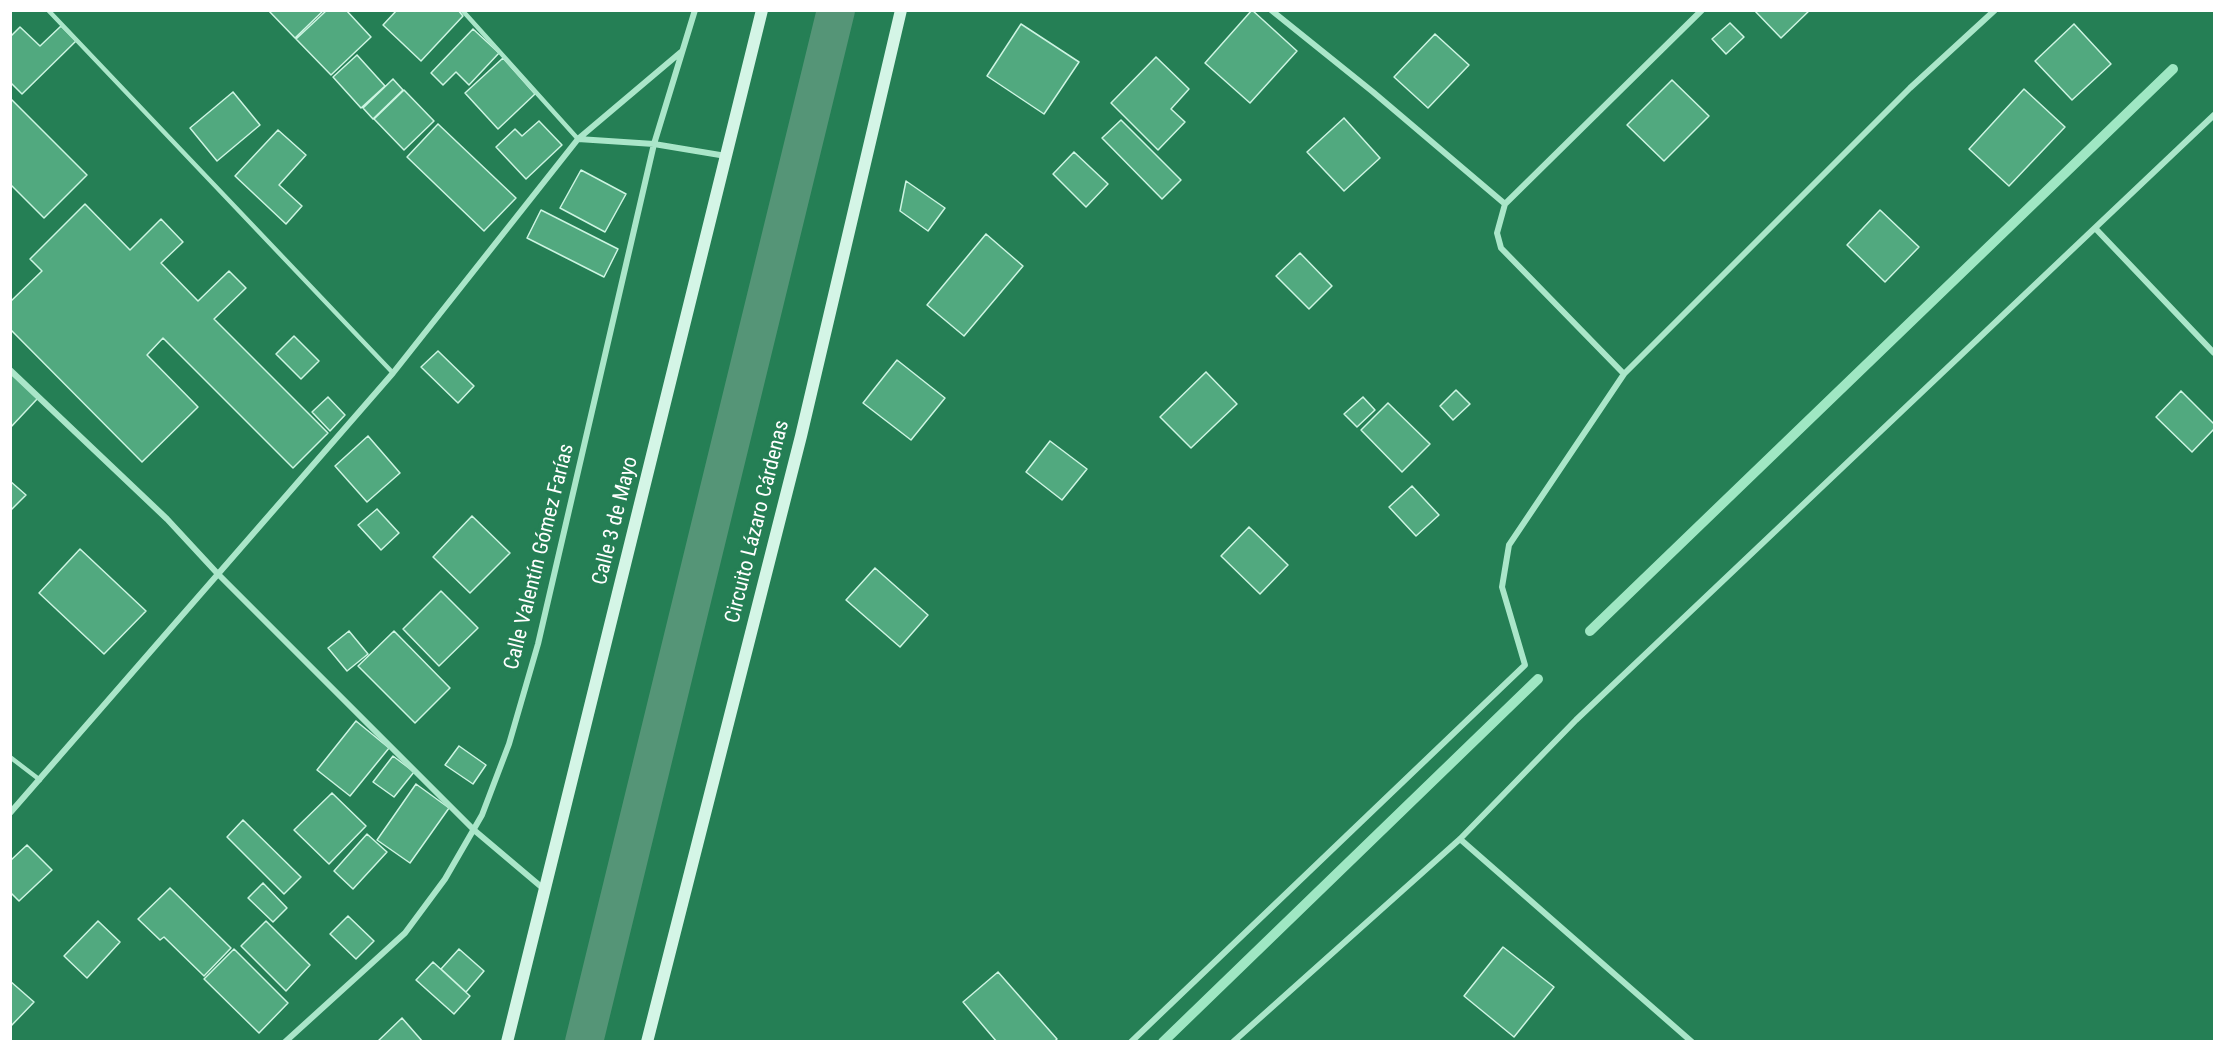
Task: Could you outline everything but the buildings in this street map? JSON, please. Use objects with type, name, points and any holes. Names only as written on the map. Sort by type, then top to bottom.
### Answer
[{"type":"street","name":"Calle Valentín Gómez Farías","points":[[285,1041],[405,933],[446,879],[474,830],[509,744],[538,644],[654,144],[694,10]]},
{"type":"street","name":"Calle 3 de Mayo","points":[[507,1041],[762,10]]},
{"type":"street","name":"Circuito Lázaro Cárdenas","points":[[647,1041],[801,436],[901,10]]},
{"type":"street","points":[[1270,10],[1373,92],[1505,204]]},
{"type":"street","points":[[1624,374],[1501,248],[1497,233],[1505,204],[1702,10]]},
{"type":"street","points":[[1131,1041],[1526,665],[1502,587],[1509,545],[1624,374],[1910,88],[1995,10]]},
{"type":"street","points":[[10,813],[393,373],[578,139],[682,50]]},
{"type":"street","points":[[1236,1041],[1460,839],[1576,720],[2214,115]]},
{"type":"street","points":[[578,139],[654,144],[726,156]]},
{"type":"street","points":[[2095,228],[2214,352]]},
{"type":"street","points":[[10,370],[167,519],[217,573],[474,830],[544,890]]},
{"type":"street","points":[[1460,839],[1692,1041]]},
{"type":"lane","points":[[48,10],[393,373]]},
{"type":"lane","points":[[462,10],[578,139]]},
{"type":"lane","points":[[10,757],[40,780]]},
{"type":"waterway","points":[[584,1042],[836,10]]},
{"type":"waterway","points":[[1590,631],[2173,69]]},
{"type":"waterway","points":[[1163,1042],[1538,679]]}]
